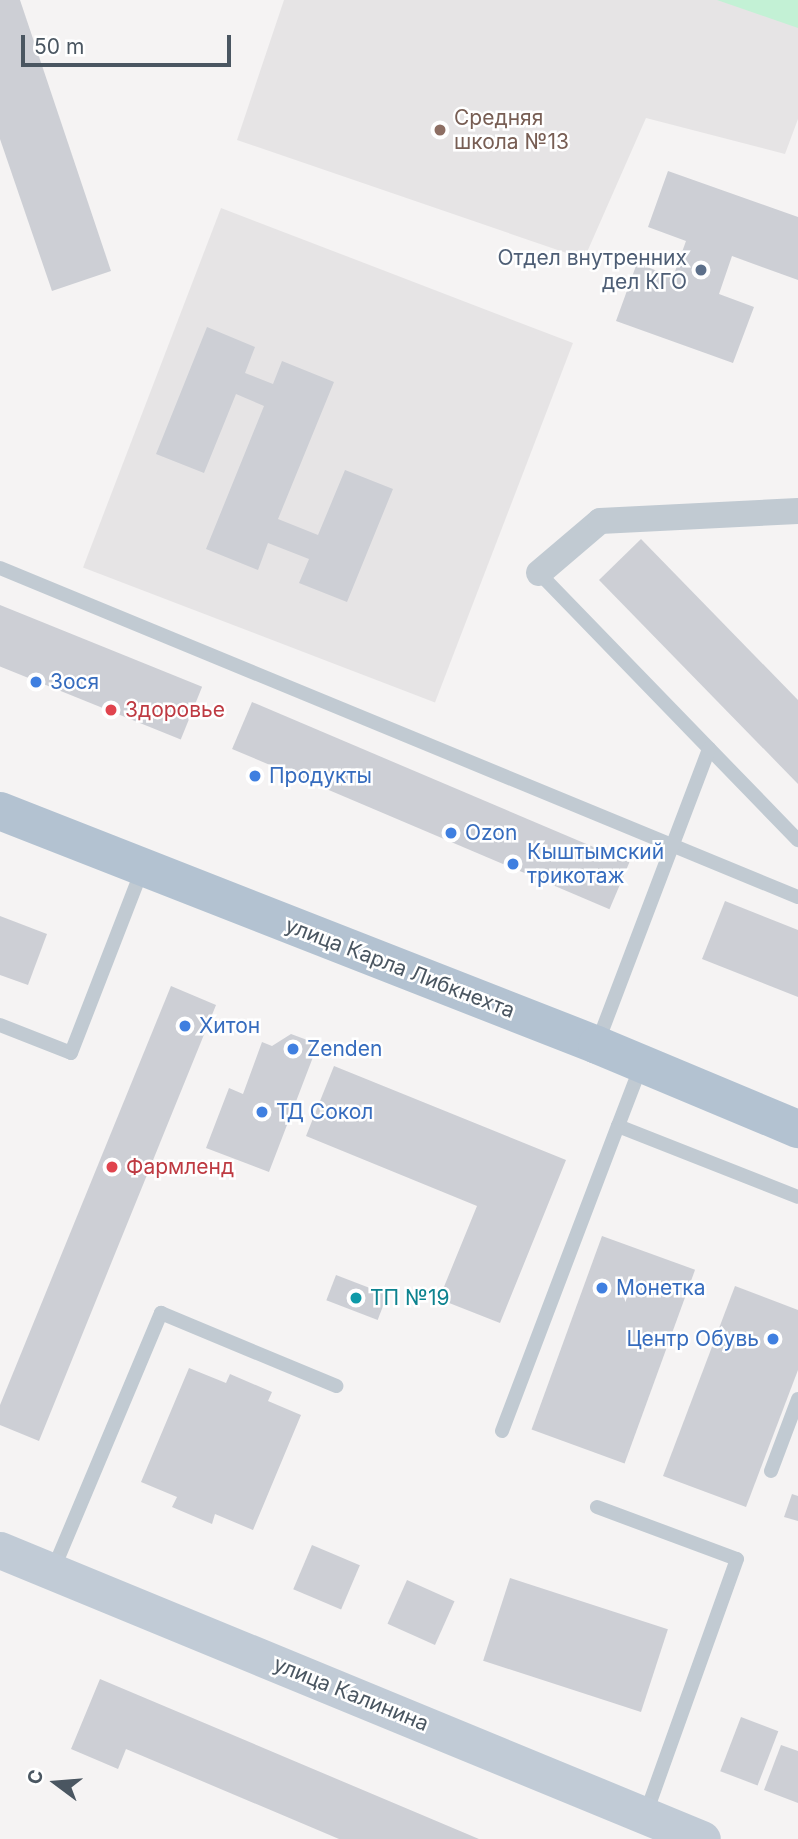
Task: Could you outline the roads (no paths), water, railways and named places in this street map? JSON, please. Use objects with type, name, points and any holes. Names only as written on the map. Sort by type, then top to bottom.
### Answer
[{"type":"main road","name":"улица Карла Либкнехта","points":[[0,811],[597,1045],[798,1129]]},
{"type":"street","points":[[539,573],[600,521],[798,511]]},
{"type":"street","name":"улица Калинина","points":[[0,1550],[555,1776],[640,1829],[702,1839]]},
{"type":"lane","points":[[0,568],[798,897]]},
{"type":"lane","points":[[539,573],[798,840]]},
{"type":"lane","points":[[597,1045],[709,749]]},
{"type":"lane","points":[[0,1025],[71,1053],[143,867]]},
{"type":"lane","points":[[502,1431],[642,1064]]},
{"type":"lane","points":[[618,1126],[798,1196]]},
{"type":"lane","points":[[52,1573],[161,1313],[336,1385]]},
{"type":"lane","points":[[771,1471],[798,1399]]},
{"type":"lane","points":[[597,1507],[737,1559],[640,1829]]},
{"type":"place","name":"Средняя школа №13","points":[[440,130]]},
{"type":"place","name":"Отдел внутренних дел КГО","points":[[701,270]]},
{"type":"place","name":"Зося","points":[[36,682]]},
{"type":"place","name":"Здоровье","points":[[111,710]]},
{"type":"place","name":"Продукты","points":[[255,776]]},
{"type":"place","name":"Ozon","points":[[451,833]]},
{"type":"place","name":"Кыштымский трикотаж","points":[[513,864]]},
{"type":"place","name":"Хитон","points":[[185,1026]]},
{"type":"place","name":"Zenden","points":[[293,1049]]},
{"type":"place","name":"ТД Сокол","points":[[262,1112]]},
{"type":"place","name":"Фармленд","points":[[112,1167]]},
{"type":"place","name":"Монетка","points":[[602,1288]]},
{"type":"place","name":"ТП №19","points":[[356,1298]]},
{"type":"place","name":"Центр Обувь","points":[[773,1339]]}]
